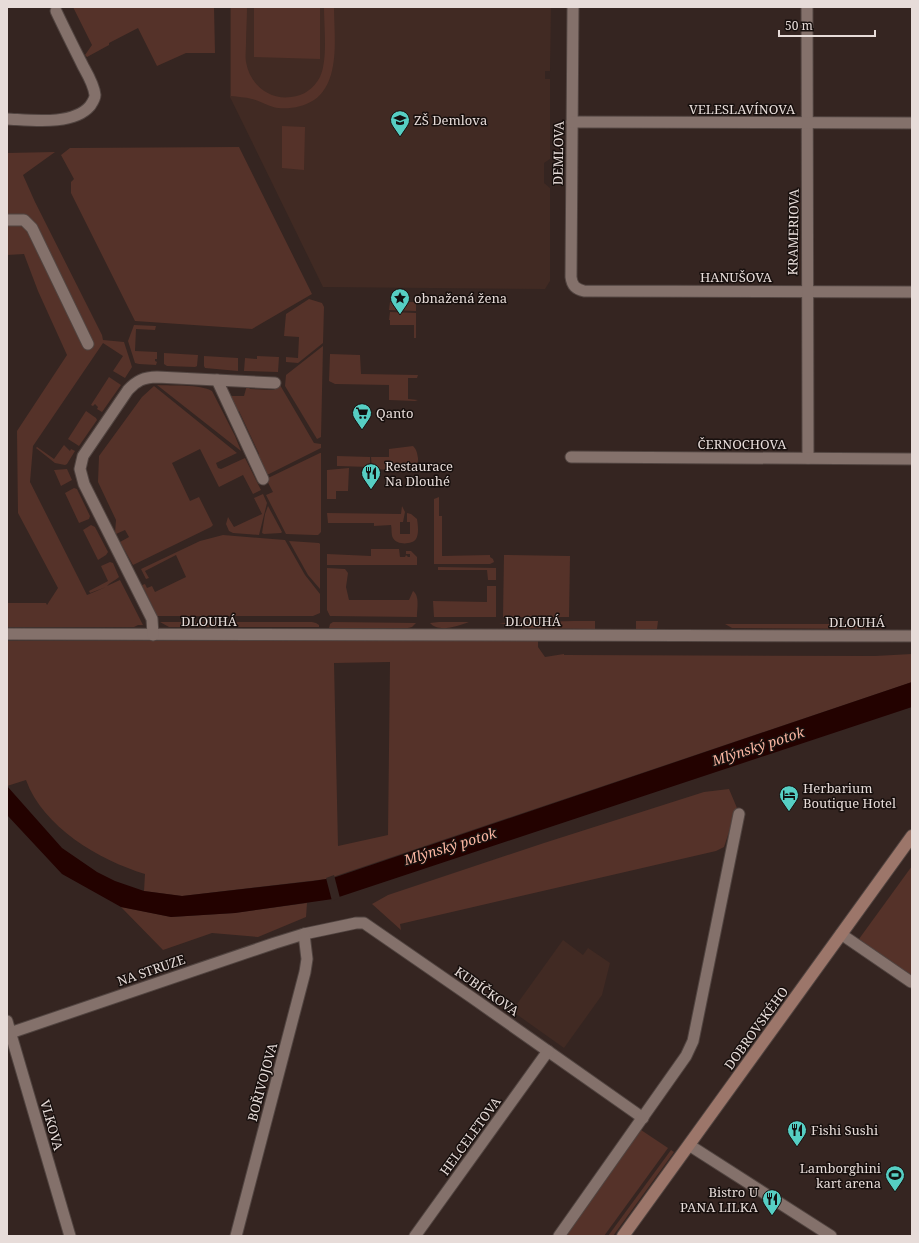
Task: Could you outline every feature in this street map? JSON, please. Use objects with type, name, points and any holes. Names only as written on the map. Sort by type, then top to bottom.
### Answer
[{"type":"main road","name":"DOBROVSKÉHO","points":[[623,1236],[912,836]]},
{"type":"street","name":"DEMLOVA","points":[[573,7],[571,278],[576,288],[584,291]]},
{"type":"street","name":"KRAMERIOVA","points":[[807,7],[808,458]]},
{"type":"street","points":[[7,119],[42,120],[79,115],[87,109],[95,97],[92,83],[56,11]]},
{"type":"street","name":"VELESLAVÍNOVA","points":[[572,122],[912,123]]},
{"type":"street","points":[[7,220],[24,220],[32,228],[88,344]]},
{"type":"street","name":"HANUŠOVA","points":[[584,291],[912,292]]},
{"type":"street","points":[[153,635],[152,619],[84,484],[80,469],[83,456],[128,390],[140,379],[157,377],[275,383]]},
{"type":"street","points":[[217,380],[263,478]]},
{"type":"street","name":"ČERNOCHOVA","points":[[571,457],[912,459]]},
{"type":"street","name":"DLOUHÁ","points":[[7,634],[912,636]]},
{"type":"street","points":[[559,1236],[682,1063],[693,1041],[739,814]]},
{"type":"street","name":"KUBÍČKOVA","points":[[304,934],[356,923],[368,925],[643,1118]]},
{"type":"street","name":"NA STRUZE","points":[[9,1033],[304,934]]},
{"type":"street","name":"BOŘIVOJOVA","points":[[236,1236],[305,972],[307,959],[304,934]]},
{"type":"street","points":[[841,934],[911,982]]},
{"type":"street","name":"VLKOVA","points":[[7,1021],[9,1033],[70,1236]]},
{"type":"street","name":"HELCELETOVA","points":[[415,1236],[548,1051]]},
{"type":"street","points":[[689,1145],[831,1236]]},
{"type":"shaded area","points":[[73,7],[214,7],[215,53],[186,53],[157,66],[138,28],[109,43],[109,45],[87,57],[85,55],[92,45]]},
{"type":"shaded area","name":"ZŠ Demlova","points":[[230,7],[551,7],[550,71],[545,71],[545,79],[550,79],[550,159],[544,163],[544,183],[550,188],[550,281],[545,289],[323,287],[230,97]]},
{"type":"shaded area","points":[[231,7],[247,7],[246,60],[248,70],[256,84],[268,93],[275,96],[291,97],[300,95],[312,88],[320,77],[325,52],[324,7],[334,7],[334,57],[329,82],[323,92],[310,102],[301,106],[288,108],[278,108],[252,99],[231,96]]},
{"type":"shaded area","points":[[254,7],[320,7],[320,59],[254,57]]},
{"type":"shaded area","points":[[282,126],[305,127],[304,170],[282,168]]},
{"type":"shaded area","points":[[239,147],[312,294],[252,329],[135,321],[71,193],[71,182],[74,179],[61,155],[70,148]]},
{"type":"shaded area","points":[[55,152],[23,175],[102,335],[103,340],[124,342],[132,367],[125,378],[113,371],[123,356],[103,343],[33,446],[30,482],[87,595],[106,587],[90,593],[89,591],[108,581],[101,566],[110,562],[113,563],[119,577],[107,586],[120,580],[143,625],[134,627],[7,627],[7,603],[46,603],[47,605],[58,588],[18,513],[17,431],[67,355],[38,291],[24,254],[7,255],[7,153]]},
{"type":"shaded area","points":[[309,299],[322,303],[324,307],[323,343],[298,363],[286,362],[286,357],[298,358],[299,337],[284,336],[286,314]]},
{"type":"shaded area","points":[[390,302],[416,302],[416,311],[389,310]]},
{"type":"shaded area","points":[[390,312],[416,313],[416,338],[414,338],[414,325],[390,325]]},
{"type":"shaded area","points":[[134,325],[156,326],[155,330],[136,329],[135,351],[157,352],[157,359],[155,359],[157,362],[156,365],[135,363],[128,341]]},
{"type":"shaded area","points":[[323,346],[321,437],[317,439],[285,386],[286,375]]},
{"type":"shaded area","points":[[164,353],[198,355],[197,366],[167,366],[164,364]]},
{"type":"shaded area","points":[[330,354],[360,355],[361,374],[418,375],[417,378],[408,378],[408,399],[418,400],[389,400],[389,385],[335,384],[329,381]]},
{"type":"shaded area","points":[[204,356],[238,358],[238,371],[205,368]]},
{"type":"shaded area","points":[[257,356],[279,357],[278,372],[244,371],[245,358],[257,359]]},
{"type":"shaded area","points":[[109,377],[121,385],[102,412],[97,409],[98,407],[95,404],[93,406],[91,405]]},
{"type":"shaded area","points":[[157,385],[193,386],[212,391],[241,451]]},
{"type":"shaded area","points":[[247,385],[250,389],[274,390],[280,385],[314,443],[321,444],[321,448],[265,476],[256,458],[259,454],[239,411],[234,411],[230,396],[244,396]]},
{"type":"shaded area","points":[[154,386],[237,453],[216,463],[218,468],[221,469],[245,458],[261,490],[253,494],[243,475],[219,487],[200,449],[172,463],[190,501],[199,497],[213,525],[133,565],[120,542],[129,537],[125,530],[116,534],[115,533],[116,520],[98,482],[99,456],[142,397]]},
{"type":"shaded area","points":[[86,411],[97,420],[79,446],[68,439]]},
{"type":"shaded area","points":[[64,445],[70,451],[71,449],[75,451],[65,465],[55,463],[36,448],[37,447],[54,459]]},
{"type":"shaded area","points":[[413,446],[416,450],[418,458],[417,463],[413,467],[400,470],[372,469],[371,457],[389,457],[389,449]]},
{"type":"shaded area","points":[[320,453],[321,532],[318,535],[286,534],[266,495],[273,492],[266,479]]},
{"type":"shaded area","points":[[337,456],[370,457],[370,467],[337,466]]},
{"type":"shaded area","points":[[349,468],[348,491],[336,491],[336,499],[327,499],[327,470]]},
{"type":"shaded area","points":[[67,469],[72,480],[61,486],[54,470]]},
{"type":"shaded area","points":[[74,488],[77,489],[90,516],[89,519],[79,523],[65,493]]},
{"type":"shaded area","points":[[263,494],[267,503],[259,535],[233,533],[229,531],[226,524],[228,517],[234,527],[262,514],[254,498]]},
{"type":"shaded area","points":[[439,497],[439,516],[442,516],[442,556],[490,555],[494,562],[490,564],[434,564],[434,499]]},
{"type":"shaded area","points":[[268,506],[282,532],[281,533],[262,533]]},
{"type":"shaded area","points":[[402,506],[405,512],[403,522],[400,522],[400,534],[410,534],[410,522],[407,522],[407,513],[411,514],[417,519],[417,537],[414,541],[408,543],[397,542],[393,538],[391,525],[374,526],[374,523],[328,523],[327,513],[401,514]]},
{"type":"shaded area","points":[[91,525],[95,527],[108,552],[98,560],[83,530]]},
{"type":"shaded area","points":[[223,535],[285,540],[305,575],[320,594],[320,613],[313,616],[156,616],[142,585],[145,584],[147,588],[152,586],[155,592],[186,577],[176,555],[145,571],[149,578],[146,579],[141,569],[200,541]]},
{"type":"shaded area","points":[[289,541],[320,544],[320,589],[308,575]]},
{"type":"shaded area","points":[[371,549],[399,549],[400,557],[405,557],[406,555],[410,557],[410,554],[406,554],[406,551],[411,551],[417,557],[417,565],[327,565],[327,554],[371,556]]},
{"type":"shaded area","points":[[504,555],[570,556],[569,617],[503,617]]},
{"type":"shaded area","points":[[438,567],[496,568],[496,580],[488,580],[487,570],[438,570]]},
{"type":"shaded area","points":[[327,568],[345,569],[348,573],[346,587],[349,600],[409,600],[413,591],[417,596],[417,617],[330,616],[327,610]]},
{"type":"shaded area","points":[[487,586],[496,586],[496,617],[434,617],[433,601],[487,602]]},
{"type":"shaded area","points":[[595,621],[595,629],[526,628],[499,623]]},
{"type":"shaded area","points":[[636,621],[658,621],[657,629],[636,629]]},
{"type":"shaded area","points":[[160,622],[312,622],[319,625],[319,627],[169,627]]},
{"type":"shaded area","points":[[333,622],[416,623],[412,627],[408,628],[329,628],[330,624]]},
{"type":"shaded area","points":[[469,622],[449,628],[438,628],[430,623]]},
{"type":"shaded area","points":[[725,624],[884,624],[882,629],[732,628]]},
{"type":"shaded area","points":[[7,641],[538,641],[538,647],[545,657],[564,654],[875,656],[912,654],[912,682],[327,879],[182,896],[144,891],[145,874],[109,860],[75,839],[59,827],[45,813],[34,797],[26,780],[7,786]],"holes":[[[390,662],[388,835],[338,846],[334,663]]]},
{"type":"shaded area","points":[[729,789],[737,808],[724,847],[716,851],[400,924],[401,930],[372,904],[388,895],[544,843],[704,792]]},
{"type":"shaded area","points":[[912,866],[912,978],[859,939]]},
{"type":"shaded area","points":[[307,903],[306,917],[258,937],[212,933],[163,950],[121,907],[171,917],[235,913]]},
{"type":"shaded area","points":[[563,940],[583,955],[588,948],[610,963],[602,995],[564,1048],[512,1011]]},
{"type":"shaded area","points":[[641,1130],[668,1148],[604,1236],[566,1236]]},
{"type":"shaded area","points":[[671,1150],[674,1152],[613,1236],[608,1236]]},
{"type":"water","name":"Mlýnský potok","points":[[912,682],[912,707],[333,899],[235,913],[171,917],[121,907],[62,874],[7,815],[7,786],[62,848],[97,872],[115,881],[144,891],[182,896],[313,881],[333,878]]},
{"type":"pier","points":[[334,875],[340,898],[332,901],[326,878]]},
{"type":"place","name":"ZŠ Demlova","points":[[400,137]]},
{"type":"place","name":"obnažená žena","points":[[400,315]]},
{"type":"place","name":"Qanto","points":[[362,430]]},
{"type":"place","name":"Restaurace Na Dlouhé","points":[[371,490]]},
{"type":"place","name":"Herbarium Boutique Hotel","points":[[789,812]]},
{"type":"place","name":"Fishi Sushi","points":[[797,1147]]},
{"type":"place","name":"Lamborghini kart arena","points":[[895,1192]]},
{"type":"place","name":"Bistro U PANA LILKA","points":[[772,1216]]}]
